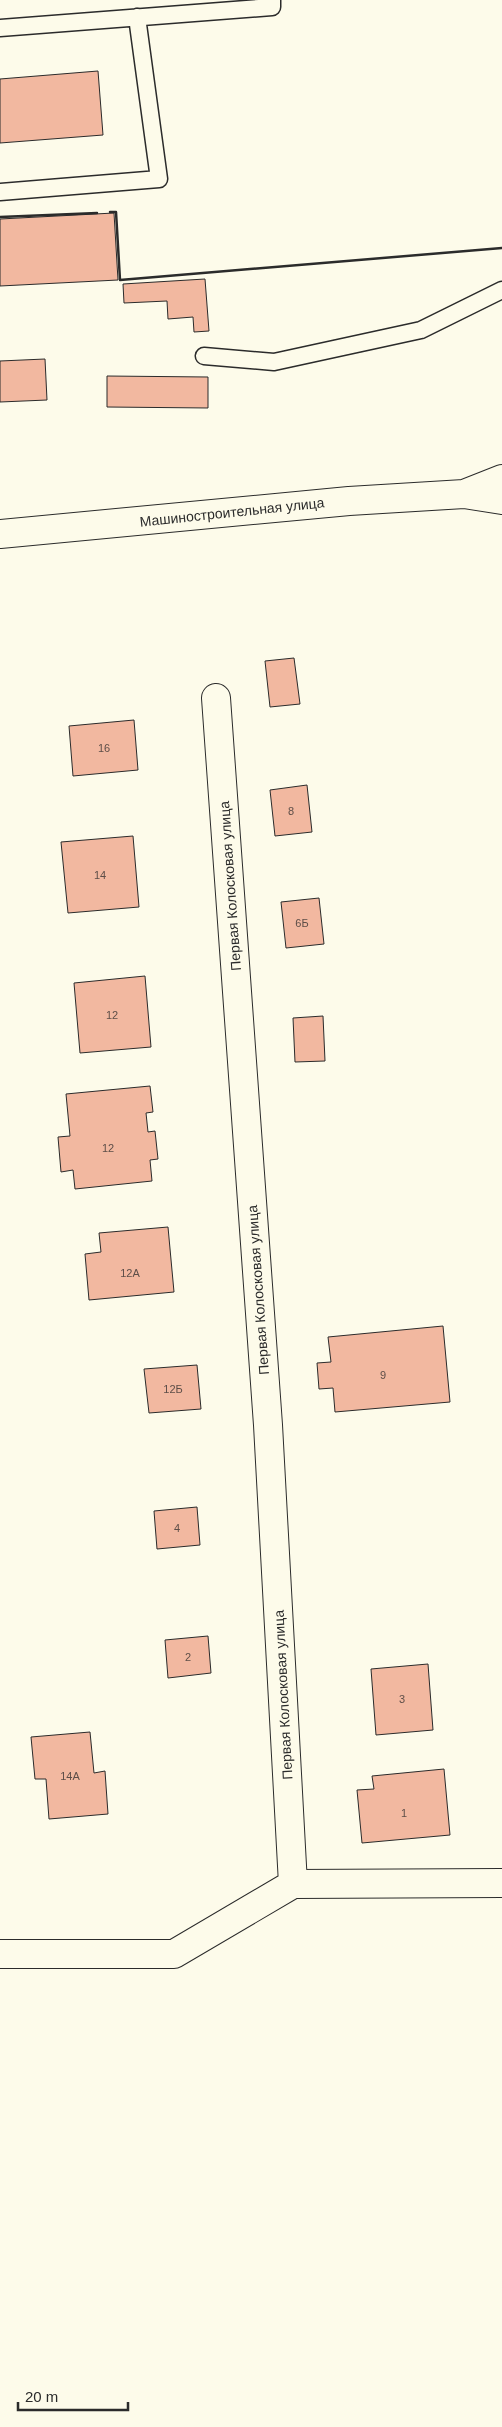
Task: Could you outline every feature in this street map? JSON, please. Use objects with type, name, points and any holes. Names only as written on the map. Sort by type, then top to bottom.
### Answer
[{"type":"street","name":"Машиностроительная улица","points":[[464,494],[502,479]]},
{"type":"street","name":"Машиностроительная улица","points":[[0,534],[349,501],[464,494],[502,500]]},
{"type":"street","name":"Первая Колосковая улица","points":[[216,698],[267,1415],[293,1884]]},
{"type":"street","points":[[0,1954],[174,1954],[293,1884],[502,1883]]},
{"type":"lane","points":[[0,28],[272,6],[272,0]]},
{"type":"lane","points":[[0,192],[159,179],[137,17]]},
{"type":"lane","points":[[204,356],[274,362],[421,330],[502,290]]},
{"type":"building","points":[[98,71],[103,135],[0,143],[0,79]]},
{"type":"building","points":[[114,213],[118,280],[0,286],[0,219]]},
{"type":"building","points":[[205,279],[209,331],[194,332],[193,317],[168,319],[167,301],[124,303],[123,284]]},
{"type":"building","points":[[45,359],[47,400],[0,402],[0,361]]},
{"type":"building","points":[[107,376],[208,377],[208,408],[107,407]]},
{"type":"building","points":[[294,658],[300,704],[270,707],[265,661]]},
{"type":"building","points":[[134,720],[138,770],[73,776],[69,726]]},
{"type":"building","points":[[307,785],[312,832],[275,836],[270,790]]},
{"type":"building","points":[[133,836],[139,907],[68,913],[61,842]]},
{"type":"building","points":[[319,898],[324,944],[286,948],[281,902]]},
{"type":"building","points":[[145,976],[151,1047],[80,1053],[74,983]]},
{"type":"building","points":[[323,1016],[325,1061],[295,1062],[293,1018]]},
{"type":"building","points":[[150,1086],[153,1112],[146,1113],[148,1132],[155,1131],[158,1159],[150,1160],[152,1181],[75,1189],[73,1170],[61,1172],[58,1137],[70,1136],[66,1094]]},
{"type":"building","points":[[168,1227],[174,1292],[89,1300],[85,1254],[101,1252],[99,1233]]},
{"type":"building","points":[[443,1326],[450,1402],[335,1412],[333,1388],[319,1389],[317,1363],[331,1362],[328,1337]]},
{"type":"building","points":[[197,1365],[201,1409],[149,1413],[144,1369]]},
{"type":"building","points":[[197,1507],[200,1545],[157,1549],[154,1511]]},
{"type":"building","points":[[208,1636],[211,1673],[168,1678],[165,1640]]},
{"type":"building","points":[[428,1664],[433,1730],[376,1735],[371,1669]]},
{"type":"building","points":[[90,1732],[94,1773],[105,1771],[108,1814],[49,1819],[46,1779],[35,1779],[31,1737]]},
{"type":"building","points":[[444,1769],[450,1835],[362,1843],[357,1790],[374,1789],[372,1776]]},
{"type":"wall","points":[[110,212],[116,212],[120,280],[502,248]]},
{"type":"wall","points":[[0,217],[97,213]]}]
